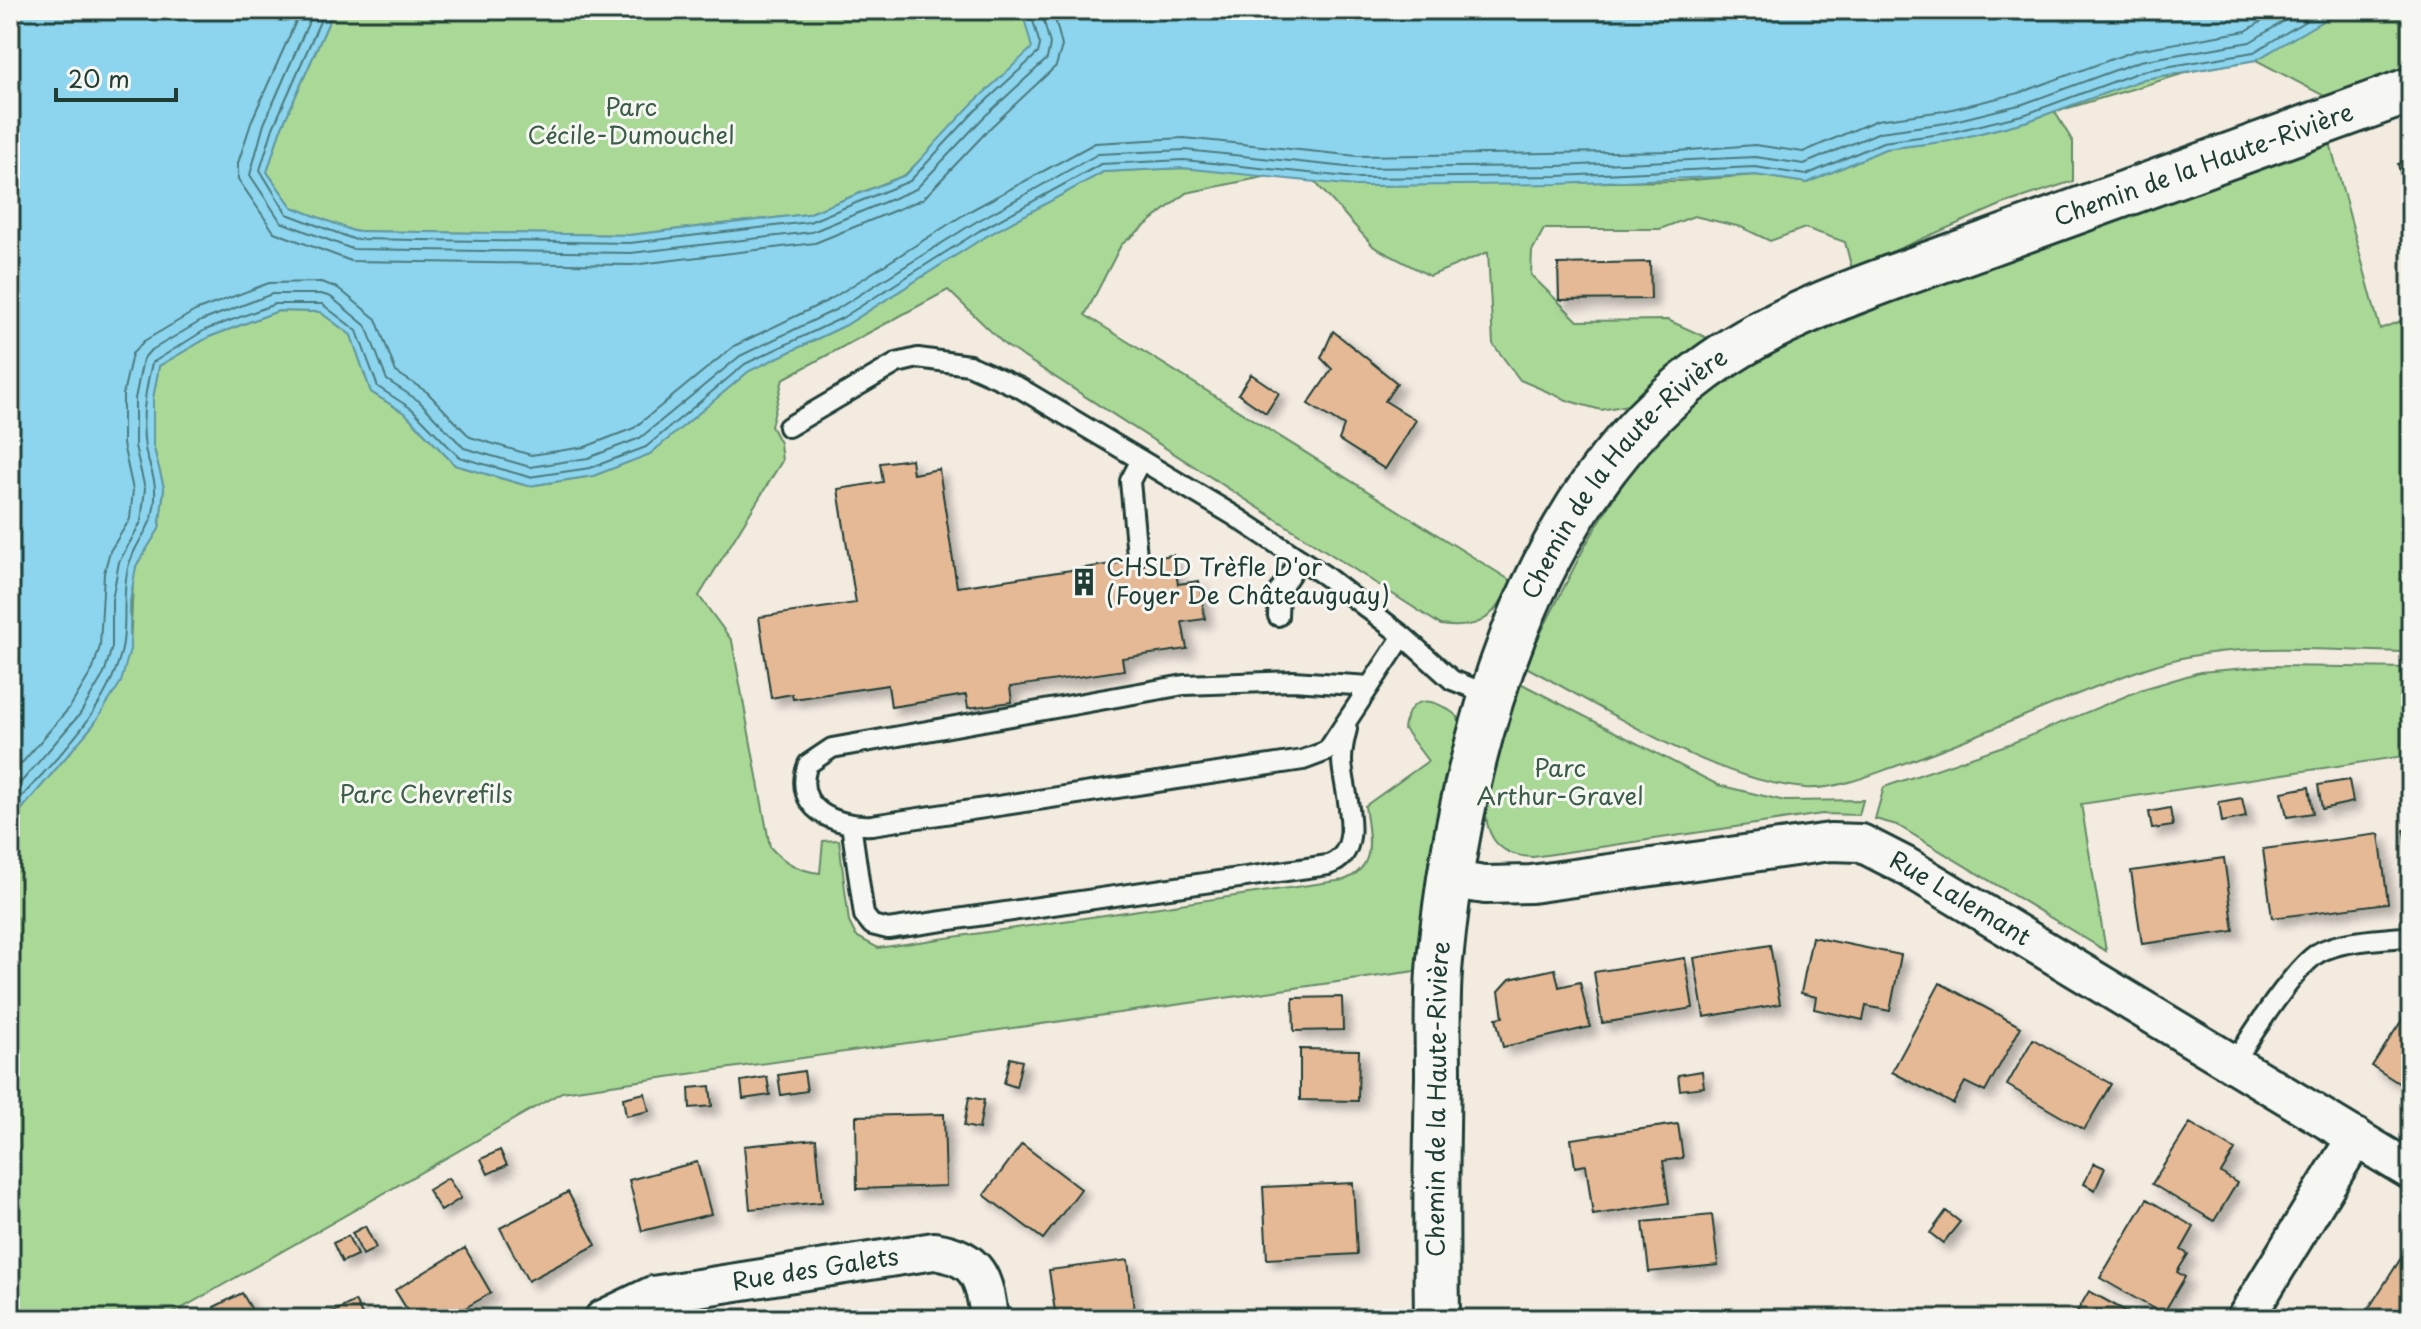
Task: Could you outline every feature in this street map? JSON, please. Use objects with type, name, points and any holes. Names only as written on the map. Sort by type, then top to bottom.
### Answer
[{"type":"street","name":"Chemin de la Haute-Rivière","points":[[1437,1319],[1439,963],[1452,880],[1490,695],[1519,620],[1585,498],[1638,429],[1704,368],[1794,319],[1856,293],[2411,90]]},
{"type":"street","name":"Rue Lalemant","points":[[1452,880],[1493,886],[1531,884],[1830,842],[1861,843],[1904,865],[2411,1171]]},
{"type":"street","points":[[2245,1319],[2356,1137]]},
{"type":"street","name":"Rue des Galets","points":[[603,1319],[653,1295],[934,1251],[955,1254],[979,1274],[989,1319]]},
{"type":"lane","points":[[788,427],[878,372],[908,360],[928,359],[969,365],[990,373],[1141,460],[1300,559],[1403,636],[1452,680],[1490,695]]},
{"type":"lane","points":[[1137,556],[1130,481],[1141,460]]},
{"type":"lane","points":[[1278,616],[1279,591],[1300,559]]},
{"type":"lane","points":[[1370,686],[1293,681],[1184,685],[832,748],[808,764],[803,789],[816,810],[827,818],[851,824],[888,823],[1303,760],[1327,751],[1351,715],[1403,636]]},
{"type":"lane","points":[[851,824],[864,915],[872,925],[888,929],[1328,865],[1339,862],[1350,844],[1342,762],[1351,715]]},
{"type":"lane","points":[[2234,1063],[2260,1023],[2319,953],[2334,947],[2411,936]]},
{"type":"green space","name":"Parc Cécile-Dumouchel","points":[[334,10],[1015,10],[1023,14],[1033,48],[905,175],[808,214],[630,235],[353,231],[292,207],[267,172],[280,131]]},
{"type":"green space","points":[[2341,10],[2411,10],[2411,67],[2326,97],[2256,60]]},
{"type":"green space","points":[[2256,60],[2192,71],[2055,112],[2073,142],[2073,181],[2003,204],[1852,269],[1845,242],[1805,228],[1770,241],[1741,227],[1694,216],[1660,229],[1544,229],[1532,251],[1531,275],[1578,321],[1668,320],[1712,340],[1639,403],[1601,410],[1569,401],[1520,380],[1493,344],[1488,252],[1430,276],[1374,247],[1313,180],[1355,186],[1678,181],[1756,175],[1807,183],[1885,149],[1949,141],[2028,121],[2144,79]]},
{"type":"green space","points":[[2329,139],[2380,329],[2411,317],[2411,652],[2277,649],[2211,653],[2178,659],[2115,679],[1876,773],[1817,788],[1769,782],[1733,772],[1660,740],[1524,666],[1585,546],[1628,474],[1676,414],[1734,372],[1796,341],[2085,226]]},
{"type":"green space","name":"Parc Chevrefils","points":[[1183,168],[1273,175],[1186,193],[1121,245],[1085,315],[1513,582],[1506,594],[1493,612],[1477,623],[1467,626],[1441,625],[1005,345],[948,290],[783,379],[771,426],[780,443],[782,461],[699,596],[732,641],[770,847],[792,865],[820,873],[823,841],[839,840],[849,922],[856,936],[878,948],[1344,880],[1355,874],[1367,859],[1369,839],[1365,806],[1428,761],[1404,729],[1411,708],[1417,703],[1432,702],[1458,717],[1459,726],[1415,971],[562,1092],[163,1319],[10,1319],[10,823],[94,724],[130,649],[133,580],[136,566],[159,529],[164,488],[153,445],[153,398],[159,366],[209,337],[278,311],[320,312],[351,335],[371,392],[406,414],[455,465],[528,486],[593,476],[650,454],[749,371],[846,325],[983,238],[1103,172]]},
{"type":"green space","points":[[2270,666],[2411,668],[2411,755],[2081,804],[2106,951],[1897,825],[1875,819],[1884,787],[2012,743],[2143,689],[2200,672]]},
{"type":"green space","name":"Parc Arthur-Gravel","points":[[1520,683],[1718,785],[1785,801],[1863,800],[1859,815],[1822,814],[1533,857],[1506,851],[1491,836],[1486,813],[1487,787],[1493,758]]},
{"type":"water","points":[[10,10],[334,10],[280,131],[267,172],[292,207],[353,231],[630,235],[808,214],[906,175],[970,106],[1032,48],[1023,14],[1015,10],[2341,10],[2256,60],[2144,79],[2028,121],[1949,141],[1885,149],[1807,183],[1756,175],[1558,184],[1355,186],[1183,168],[1103,172],[983,238],[846,325],[749,371],[650,454],[593,476],[528,486],[455,465],[406,414],[371,392],[351,335],[320,312],[278,311],[209,337],[159,366],[153,398],[153,445],[164,488],[159,529],[136,566],[130,601],[130,649],[121,682],[94,724],[10,823]]},
{"type":"building","points":[[2411,161],[2411,214],[2398,164]]},
{"type":"building","points":[[1650,262],[1651,299],[1559,300],[1558,264]]},
{"type":"building","points":[[1333,331],[1397,383],[1385,401],[1416,420],[1385,469],[1339,440],[1344,426],[1308,404],[1332,369],[1321,358]]},
{"type":"building","points":[[1251,374],[1279,393],[1266,413],[1238,394]]},
{"type":"building","name":"CHSLD Trèfle D'or (Foyer De Châteauguay)","points":[[911,459],[913,474],[939,469],[957,587],[1173,555],[1178,584],[1199,581],[1205,619],[1182,622],[1187,649],[1122,658],[1124,670],[1010,687],[1012,702],[968,708],[966,695],[891,707],[888,685],[793,699],[792,694],[771,698],[759,617],[856,603],[838,489],[883,482],[880,463]]},
{"type":"building","points":[[2349,780],[2353,802],[2322,809],[2318,785]]},
{"type":"building","points":[[2309,787],[2313,813],[2287,817],[2282,792]]},
{"type":"building","points":[[2242,798],[2246,817],[2222,822],[2219,802]]},
{"type":"building","points":[[2170,808],[2173,826],[2152,829],[2149,812]]},
{"type":"building","points":[[2411,829],[2411,884],[2404,830]]},
{"type":"building","points":[[2379,834],[2388,903],[2272,918],[2263,849]]},
{"type":"building","points":[[2224,858],[2234,931],[2142,944],[2131,871]]},
{"type":"building","points":[[1812,937],[1901,955],[1890,1011],[1866,1006],[1863,1020],[1814,1009],[1816,997],[1801,993]]},
{"type":"building","points":[[1770,945],[1780,1004],[1704,1017],[1694,958]]},
{"type":"building","points":[[1685,958],[1693,1008],[1602,1023],[1594,972]]},
{"type":"building","points":[[1555,969],[1559,987],[1580,982],[1590,1027],[1503,1047],[1496,1018],[1503,1017],[1499,991],[1510,979]]},
{"type":"building","points":[[1940,983],[2021,1027],[1985,1092],[1965,1082],[1953,1104],[1892,1072]]},
{"type":"building","points":[[1342,997],[1343,1030],[1294,1031],[1293,998]]},
{"type":"building","points":[[2411,1006],[2411,1091],[2372,1066]]},
{"type":"building","points":[[2033,1039],[2111,1084],[2084,1130],[2007,1085]]},
{"type":"building","points":[[1300,1049],[1359,1050],[1358,1101],[1300,1100]]},
{"type":"building","points":[[1010,1058],[1022,1061],[1016,1087],[1004,1083]]},
{"type":"building","points":[[804,1071],[807,1091],[781,1095],[778,1075]]},
{"type":"building","points":[[1702,1071],[1704,1087],[1680,1090],[1678,1075]]},
{"type":"building","points":[[767,1077],[770,1095],[743,1099],[741,1081]]},
{"type":"building","points":[[710,1086],[712,1106],[690,1108],[689,1088]]},
{"type":"building","points":[[645,1093],[649,1111],[626,1116],[623,1098]]},
{"type":"building","points":[[969,1097],[984,1100],[979,1129],[964,1126]]},
{"type":"building","points":[[944,1114],[946,1186],[857,1189],[856,1116]]},
{"type":"building","points":[[2190,1123],[2235,1150],[2221,1173],[2237,1183],[2214,1221],[2152,1184]]},
{"type":"building","points":[[1678,1124],[1683,1158],[1663,1161],[1669,1203],[1593,1215],[1586,1165],[1575,1167],[1571,1139]]},
{"type":"building","points":[[816,1139],[822,1202],[750,1209],[744,1146]]},
{"type":"building","points":[[1022,1144],[1081,1189],[1043,1239],[984,1195]]},
{"type":"building","points":[[500,1150],[507,1165],[488,1174],[481,1159]]},
{"type":"building","points":[[697,1162],[711,1214],[642,1231],[629,1180]]},
{"type":"building","points":[[2094,1163],[2105,1168],[2095,1190],[2084,1184]]},
{"type":"building","points":[[448,1178],[461,1198],[441,1211],[428,1190]]},
{"type":"building","points":[[1353,1183],[1357,1254],[1267,1259],[1263,1187]]},
{"type":"building","points":[[568,1192],[596,1245],[528,1281],[500,1228]]},
{"type":"building","points":[[2147,1199],[2194,1227],[2181,1250],[2188,1254],[2177,1272],[2185,1277],[2163,1314],[2100,1278]]},
{"type":"building","points":[[1946,1211],[1960,1222],[1943,1243],[1930,1233]]},
{"type":"building","points":[[1712,1215],[1718,1265],[1649,1272],[1643,1222]]},
{"type":"building","points":[[365,1226],[376,1248],[363,1255],[352,1233]]},
{"type":"building","points":[[348,1236],[357,1255],[342,1262],[333,1243]]},
{"type":"building","points":[[465,1248],[491,1293],[446,1319],[413,1319],[395,1290]]},
{"type":"building","points":[[2403,1255],[2411,1260],[2411,1319],[2373,1319],[2365,1314]]},
{"type":"building","points":[[1128,1260],[1135,1319],[1056,1319],[1049,1270]]},
{"type":"building","points":[[2089,1291],[2140,1319],[2073,1319]]},
{"type":"building","points":[[242,1293],[252,1310],[234,1319],[220,1319],[214,1307]]},
{"type":"building","points":[[355,1301],[364,1319],[319,1319]]},
{"type":"place","name":"CHSLD Trèfle D'or (Foyer De Châteauguay)","points":[[1084,582]]}]
